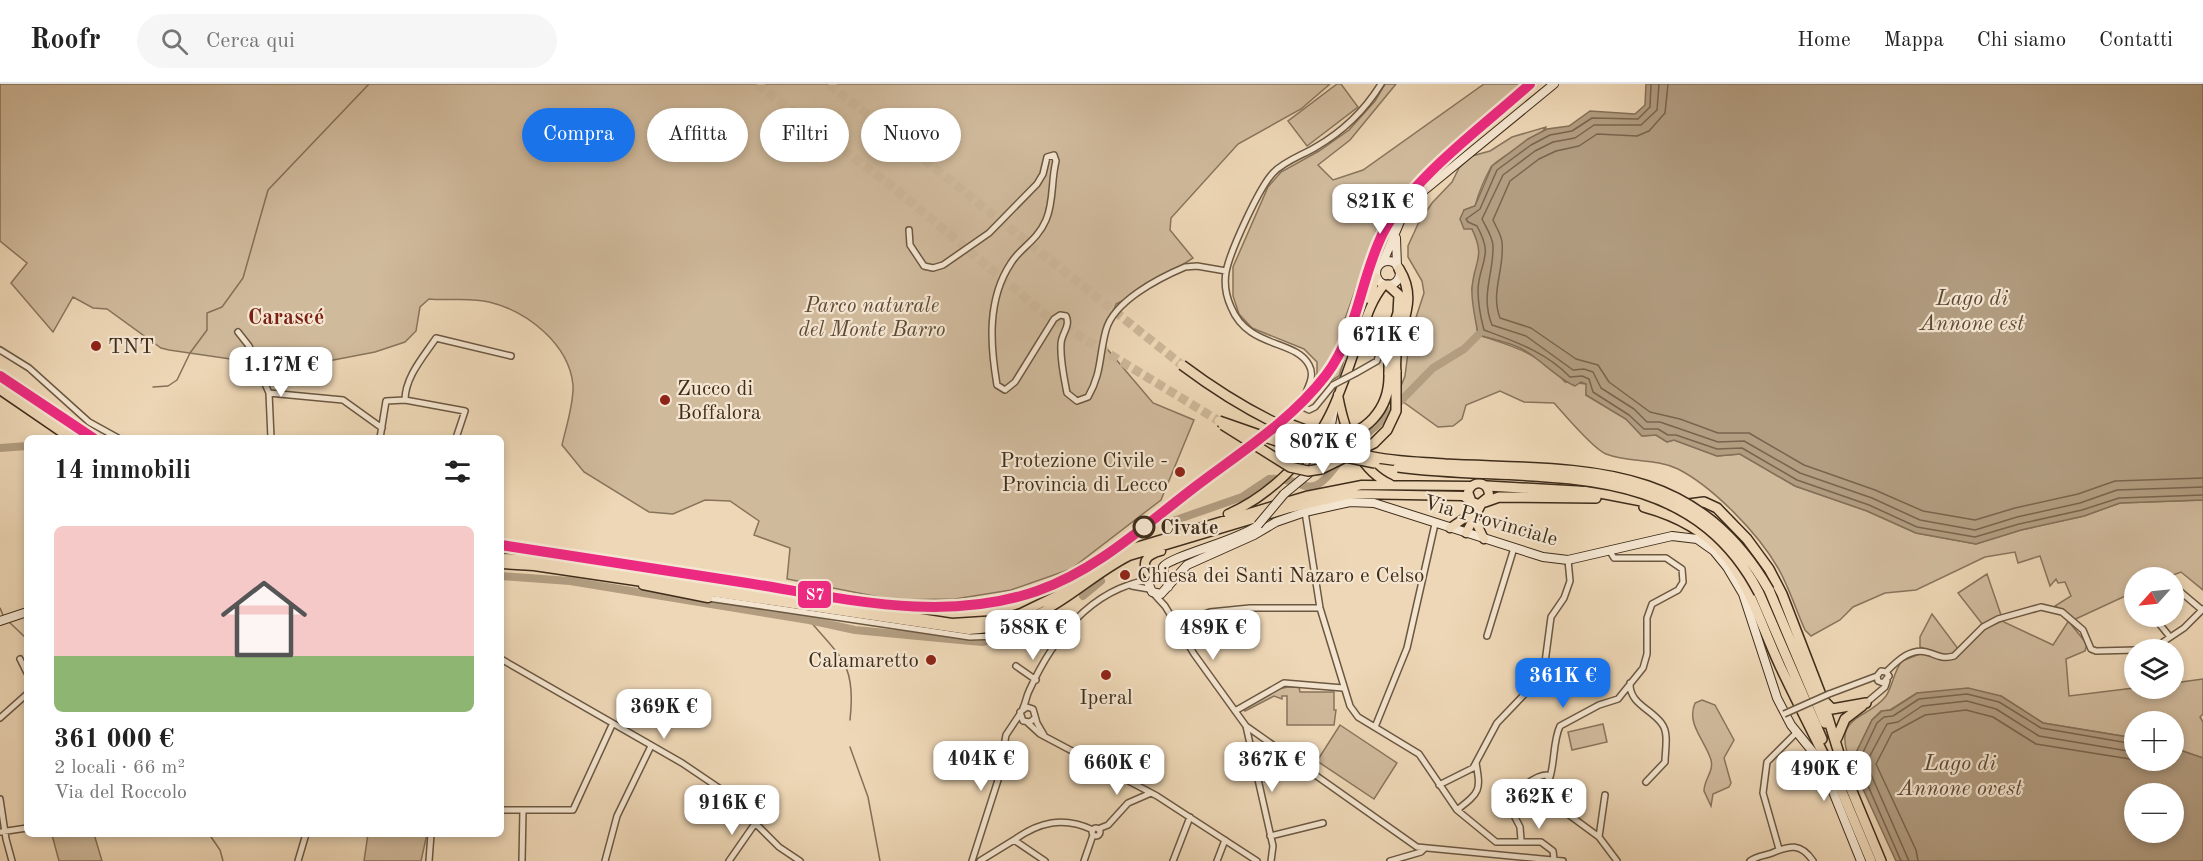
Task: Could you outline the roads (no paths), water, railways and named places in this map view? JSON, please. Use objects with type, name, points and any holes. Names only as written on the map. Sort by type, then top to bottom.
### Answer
[{"type":"highway","points":[[1227,397],[1315,433],[1341,435],[1361,428],[1379,412],[1388,393],[1393,373],[1396,347],[1410,297],[1407,283],[1398,267]]},
{"type":"highway","points":[[1386,285],[1399,295],[1400,302],[1389,340],[1396,411],[1387,430],[1374,443],[1321,469],[1308,471],[1290,468],[1226,429],[1219,421],[1291,446],[1358,461],[1422,469],[1565,477],[1631,488],[1683,511],[1715,534],[1740,561],[1759,593],[1805,696],[1871,861]]},
{"type":"highway","points":[[1378,345],[1388,335],[1395,321]]},
{"type":"highway","points":[[1182,365],[1227,397],[1292,432],[1369,456],[1398,461],[1572,469],[1655,487],[1695,507],[1717,524],[1748,557],[1769,590],[1881,861]]},
{"type":"highway","points":[[1487,486],[1595,492],[1664,506],[1699,502],[1713,505],[1747,539],[1774,578],[1832,709],[1866,703]]},
{"type":"highway","points":[[1483,502],[1499,497],[1615,500],[1648,508],[1701,533],[1728,557],[1758,608],[1787,681],[1839,785]]},
{"type":"highway","points":[[1825,694],[1846,776]]},
{"type":"highway","points":[[1836,738],[1845,719],[1866,703]]},
{"type":"main road","points":[[1346,372],[1376,277]]},
{"type":"main road","points":[[1212,523],[1278,481],[1307,451],[1322,431],[1338,395],[1373,300],[1386,285]]},
{"type":"main road","points":[[1373,300],[1367,323],[1378,345]]},
{"type":"main road","points":[[0,383],[78,435]]},
{"type":"main road","points":[[0,390],[66,435]]},
{"type":"main road","points":[[1338,395],[1345,424],[1366,466],[1379,479],[1393,485]]},
{"type":"main road","points":[[504,558],[537,559],[952,622],[978,623],[999,621],[1038,607],[1126,550],[1212,523],[1340,488],[1393,485],[1471,486],[1481,483],[1487,486],[1489,493],[1466,533]]},
{"type":"main road","points":[[1450,528],[1464,520],[1468,514],[1471,500],[1468,495],[1471,486]]},
{"type":"main road","points":[[504,564],[620,578],[969,630],[999,627],[1025,620],[1061,602],[1112,564],[1129,556],[1290,508],[1352,494],[1462,496],[1483,502]]},
{"type":"main road","points":[[1474,518],[1479,533],[1484,539]]},
{"type":"main road","points":[[1464,520],[1466,533]]},
{"type":"main road","points":[[1151,577],[1144,565],[1149,555],[1221,529]]},
{"type":"main road","points":[[620,578],[656,590],[708,598]]},
{"type":"street","points":[[1378,345],[1380,351],[1377,361],[1333,385],[1315,407],[1309,410],[1305,408],[1304,400],[1312,381],[1309,364],[1297,354],[1256,337],[1242,325],[1228,301],[1226,271],[1259,195],[1273,173],[1340,131],[1371,99],[1381,84]]},
{"type":"street","points":[[1520,111],[1525,103],[1548,84]]},
{"type":"street","points":[[1383,262],[1401,219],[1431,184],[1554,84]]},
{"type":"street","points":[[909,230],[910,244],[924,266],[932,268],[943,265],[974,244],[1000,222],[1040,181],[1047,157],[1054,155],[1056,160],[1047,217],[1031,243],[1009,267],[994,305],[992,340],[997,385],[1000,390],[1007,390],[1015,382],[1054,319],[1060,315],[1066,316],[1068,322],[1061,344],[1062,364],[1066,393],[1076,401],[1085,400],[1090,395],[1100,375],[1108,324],[1125,301],[1187,266],[1226,271]]},
{"type":"street","points":[[1398,267],[1391,261],[1383,262],[1377,266],[1376,277],[1386,285],[1398,280],[1398,267],[1395,246],[1401,219]]},
{"type":"street","points":[[238,332],[249,346],[269,393],[271,435]]},
{"type":"street","points":[[405,400],[405,393],[417,364],[436,338],[511,356]]},
{"type":"street","points":[[0,350],[29,368],[89,422],[113,435]]},
{"type":"street","points":[[269,393],[343,400],[382,428]]},
{"type":"street","points":[[381,435],[386,401],[405,400],[465,411],[457,435]]},
{"type":"street","points":[[1326,448],[1334,405]]},
{"type":"street","points":[[1165,606],[1165,565],[1249,532],[1258,525],[1284,494],[1308,474],[1345,424]]},
{"type":"street","name":"Via Provinciale","points":[[1152,591],[1176,576],[1187,565],[1276,522],[1350,501],[1374,503],[1543,557],[1568,560],[1680,535],[1697,539],[1714,551],[1734,576],[1743,594],[1784,714],[1795,735],[1823,767],[1862,861]]},
{"type":"street","points":[[1305,512],[1320,608],[1350,706],[1359,717],[1419,754],[1457,810],[1496,842],[1521,840],[1541,842],[1553,851],[1554,859]]},
{"type":"street","points":[[1375,727],[1407,648],[1435,524]]},
{"type":"street","points":[[1487,636],[1514,548]]},
{"type":"street","points":[[1609,550],[1614,558],[1671,560],[1679,565],[1684,573],[1683,582],[1678,590],[1652,604],[1646,626],[1646,661],[1630,683],[1614,702],[1599,705],[1584,715],[1563,722],[1555,738],[1555,757],[1548,776],[1561,809],[1599,837],[1617,861]]},
{"type":"street","points":[[972,861],[998,780],[1008,731],[1022,711],[1034,683],[1069,624],[1096,601],[1151,577],[1163,561],[1176,560]]},
{"type":"street","points":[[1439,785],[1466,772],[1476,763],[1497,723],[1540,678],[1544,670],[1551,617],[1564,598],[1570,581],[1568,560]]},
{"type":"street","points":[[1151,577],[1166,583]]},
{"type":"street","points":[[1151,577],[1152,591]]},
{"type":"street","points":[[1130,586],[1152,591],[1165,606],[1246,726],[1417,847],[1563,861]]},
{"type":"street","points":[[2167,639],[2184,628],[2202,610],[2184,595]]},
{"type":"street","points":[[708,598],[949,636],[996,636],[1057,615],[1065,617],[1069,624]]},
{"type":"street","points":[[1878,694],[1878,679],[1881,671],[1886,672],[1900,659],[1915,651],[1924,651],[1940,657],[1954,656],[1983,627],[2005,616],[2041,607],[2062,612],[2083,630],[2091,649],[2124,650]]},
{"type":"street","points":[[1176,624],[1210,612],[1250,608],[1320,608]]},
{"type":"street","points":[[0,621],[24,613]]},
{"type":"street","points":[[2162,627],[2170,637]]},
{"type":"street","points":[[20,659],[24,667]]},
{"type":"street","points":[[504,661],[722,790],[778,847],[800,861]]},
{"type":"street","points":[[1016,666],[1034,683]]},
{"type":"street","points":[[1866,703],[1878,694],[1887,681],[1889,676],[1886,672]]},
{"type":"street","points":[[1784,714],[1825,694],[1878,679],[1887,681]]},
{"type":"street","points":[[1034,683],[1031,698],[1035,718],[1047,738]]},
{"type":"street","points":[[1235,711],[1284,683],[1343,688]]},
{"type":"street","points":[[1630,683],[1630,691],[1634,699],[1663,724],[1665,734],[1665,762],[1646,782]]},
{"type":"street","points":[[0,718],[24,697]]},
{"type":"street","points":[[1022,711],[1034,709]]},
{"type":"street","points":[[1022,711],[1026,722],[1047,738],[1151,793],[1257,861]]},
{"type":"street","points":[[1008,731],[1035,718]]},
{"type":"street","points":[[504,810],[573,810],[612,725]]},
{"type":"street","points":[[1246,726],[1270,836],[1271,861]]},
{"type":"street","points":[[1779,849],[1763,793],[1767,762],[1795,735]]},
{"type":"street","points":[[605,861],[617,816],[651,746]]},
{"type":"street","points":[[1457,810],[1478,792],[1480,787],[1476,763]]},
{"type":"street","points":[[1521,840],[1520,827],[1508,804],[1525,787],[1543,774],[1548,776]]},
{"type":"street","points":[[980,861],[1045,823],[1066,822],[1095,831],[1108,825],[1128,803],[1151,793]]},
{"type":"street","points":[[1599,837],[1605,795]]},
{"type":"street","points":[[0,799],[2,832],[12,861]]},
{"type":"street","points":[[522,861],[523,810]]},
{"type":"street","points":[[1173,861],[1190,817]]},
{"type":"street","points":[[1270,836],[1323,823]]},
{"type":"street","points":[[729,861],[754,825]]},
{"type":"street","points":[[2,832],[24,828]]},
{"type":"street","points":[[1084,861],[1095,831]]},
{"type":"street","points":[[298,861],[305,837]]},
{"type":"street","points":[[429,861],[431,837]]},
{"type":"street","points":[[1014,840],[1045,861]]},
{"type":"street","points":[[1217,861],[1225,840]]},
{"type":"street","points":[[1750,861],[1795,845],[1806,851],[1813,861]]},
{"type":"street","points":[[1390,861],[1421,852],[1425,848]]},
{"type":"water","name":"Lago di Annone est","points":[[1646,84],[2203,84],[2203,500],[2120,503],[2084,516],[2021,530],[1976,544],[1916,533],[1867,511],[1795,486],[1740,454],[1717,456],[1674,440],[1667,442],[1656,435],[1642,436],[1626,419],[1586,395],[1586,384],[1581,382],[1575,386],[1520,348],[1478,335],[1472,294],[1479,253],[1472,229],[1464,229],[1460,219],[1464,210],[1475,206],[1492,166],[1528,139],[1547,129],[1569,126],[1590,111],[1635,114],[1645,105]]},
{"type":"water","name":"Lago di Annone ovest","points":[[1968,688],[2001,696],[2043,723],[2124,736],[2124,771],[2184,771],[2184,751],[2203,758],[2203,861],[1896,861],[1851,763],[1872,720],[1882,711],[1891,710],[1917,693]]},
{"type":"waterway","points":[[153,387],[168,386],[177,380],[190,353],[207,330],[207,313],[222,307],[243,278],[268,190],[369,84]]},
{"type":"waterway","points":[[1348,448],[1376,426],[1433,368],[1464,349],[1478,335]]},
{"type":"waterway","points":[[0,448],[24,446]]},
{"type":"waterway","points":[[1173,521],[1242,497],[1269,479],[1282,479],[1314,486],[1330,474],[1341,459]]},
{"type":"waterway","points":[[504,576],[570,581],[809,620],[855,630],[982,642],[1019,634],[1051,620]]},
{"type":"waterway","points":[[1083,596],[1101,581]]},
{"type":"waterway","points":[[0,608],[3,615]]},
{"type":"waterway","points":[[809,620],[831,644],[849,675],[850,720]]},
{"type":"waterway","points":[[8,621],[24,636]]},
{"type":"waterway","points":[[850,747],[868,797],[880,861]]},
{"type":"waterway","points":[[211,837],[220,850],[223,861]]},
{"type":"tunnel","points":[[757,84],[898,191],[1047,316],[1219,421]]},
{"type":"tunnel","points":[[829,84],[1182,365]]},
{"type":"place","name":"TNT","points":[[96,346]]},
{"type":"place","name":"Zucco di Boffalora","points":[[665,400]]},
{"type":"place","name":"Protezione Civile - Provincia di Lecco","points":[[1180,472]]},
{"type":"place","name":"Civate","points":[[1144,527]]},
{"type":"place","name":"Chiesa dei Santi Nazaro e Celso","points":[[1125,575]]},
{"type":"place","name":"Calamaretto","points":[[931,660]]},
{"type":"place","name":"Iperal","points":[[1106,675]]},
{"type":"district","name":"Carascé","points":[[286,316]]},
{"type":"park label","name":"Parco naturale del Monte Barro","points":[[872,317]]}]
